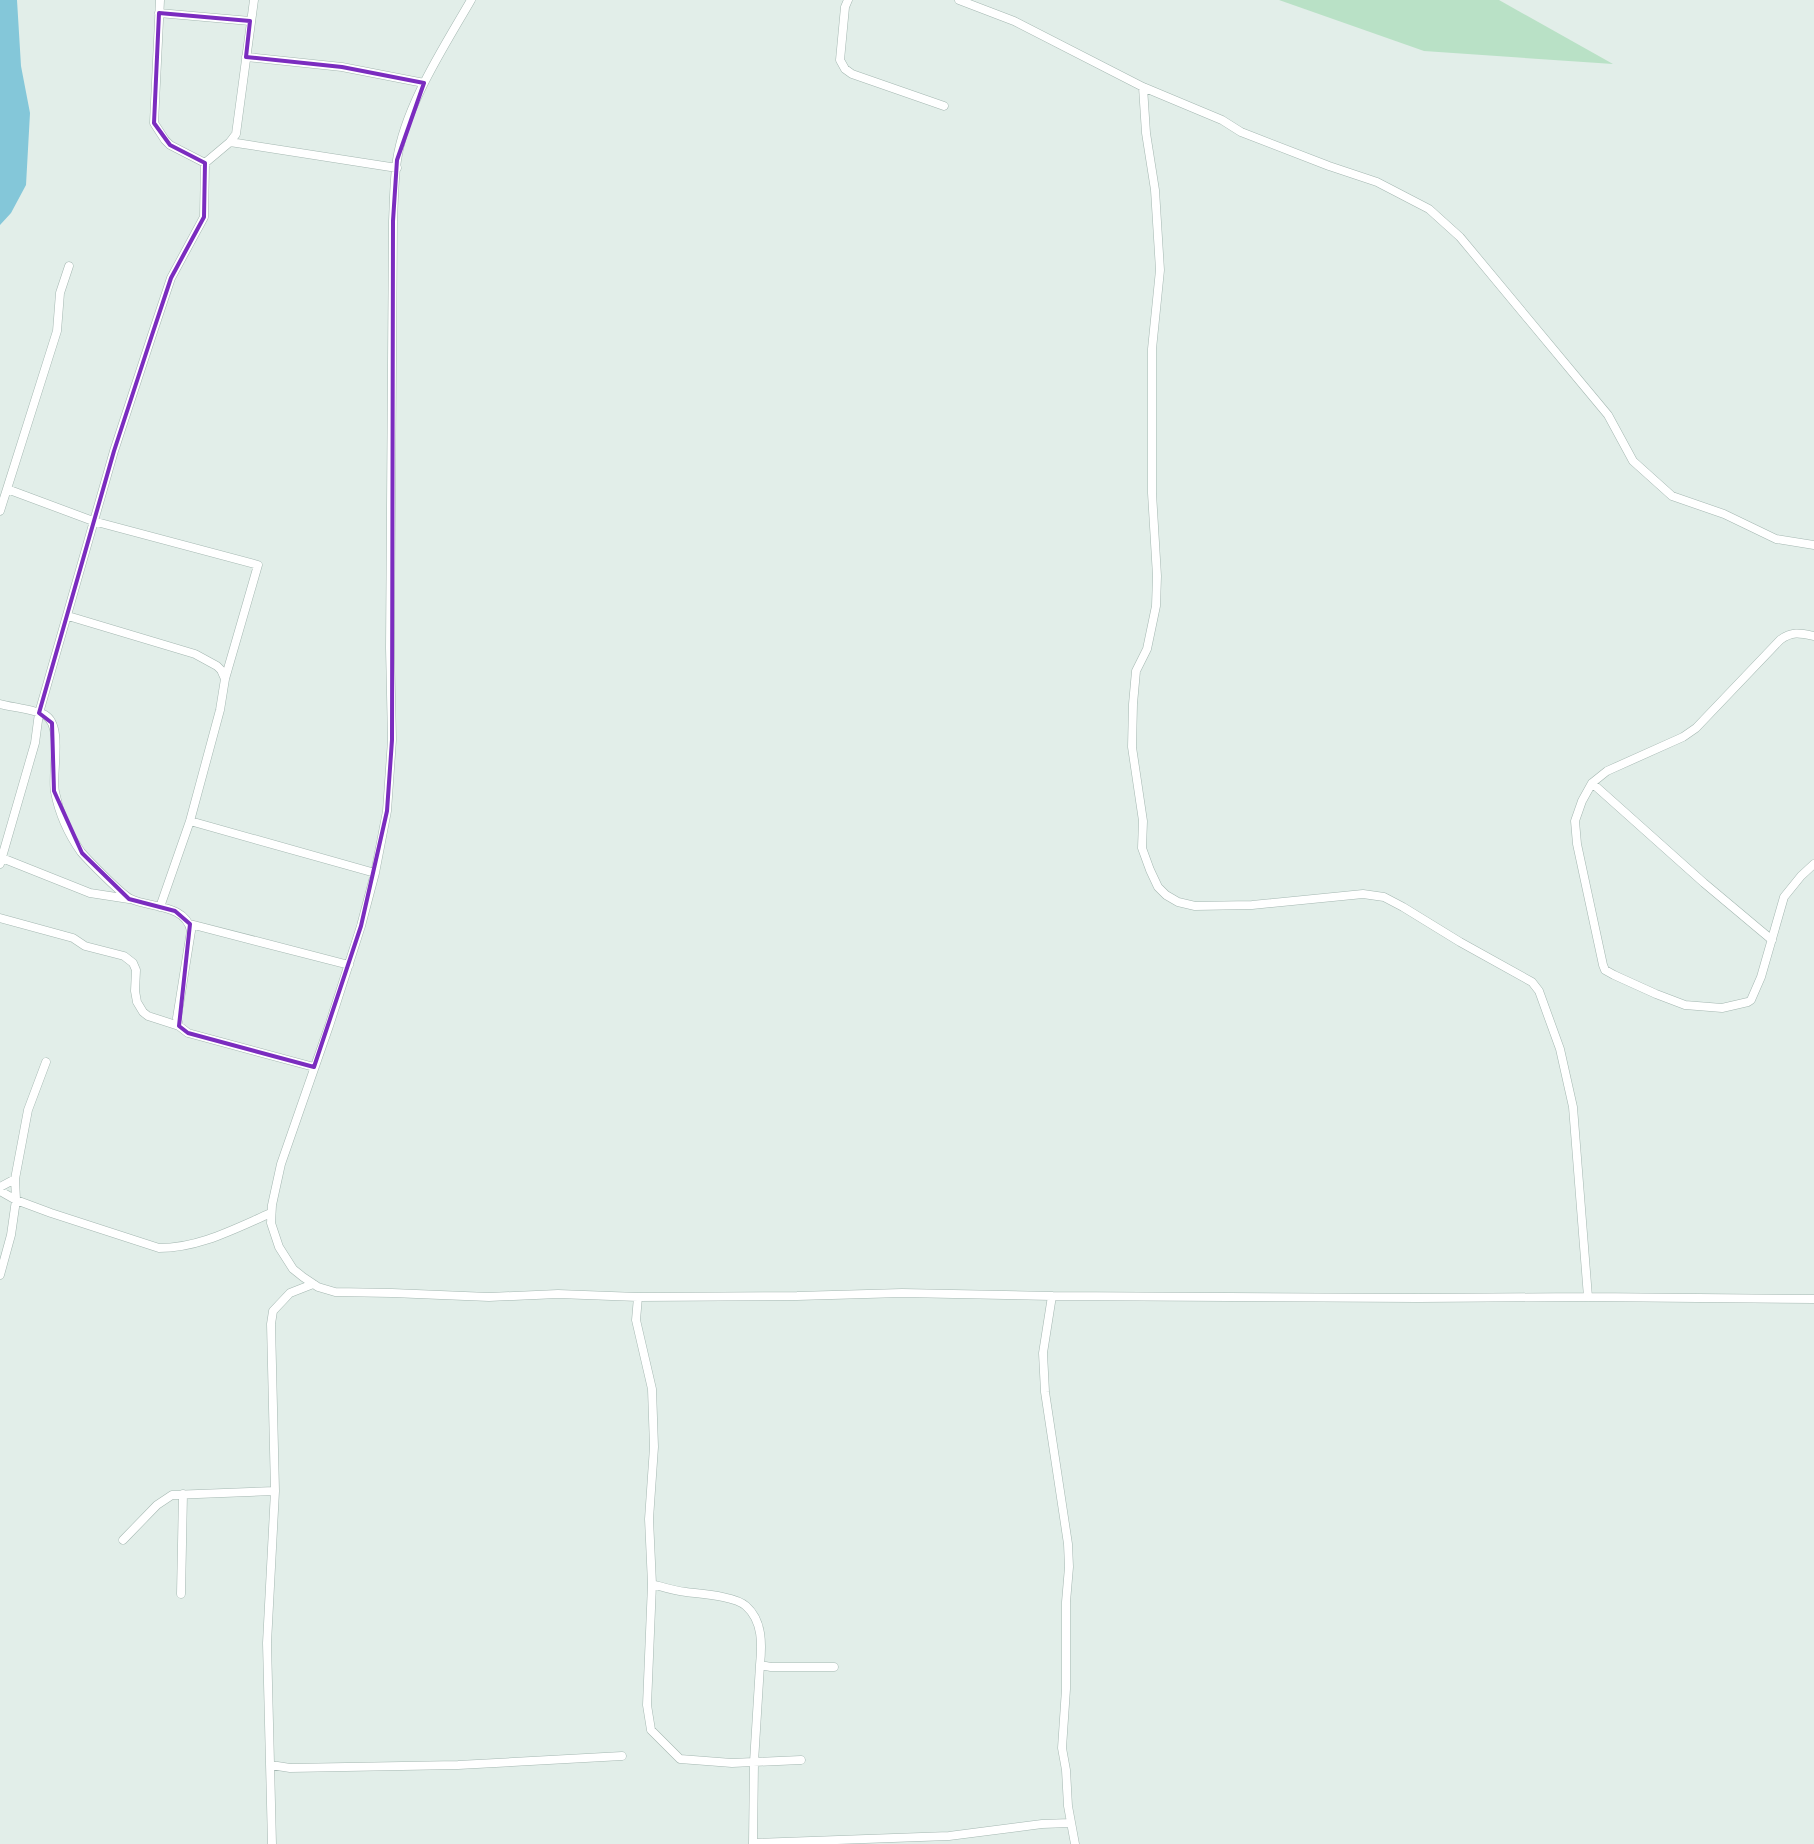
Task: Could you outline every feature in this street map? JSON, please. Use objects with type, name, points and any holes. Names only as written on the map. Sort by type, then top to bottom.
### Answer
[{"type":"street","points":[[160,0],[154,123],[170,145],[205,163]]},
{"type":"street","points":[[254,0],[236,134],[230,142],[205,163],[204,217],[171,278],[114,451],[39,713],[35,743],[1,861],[90,893],[129,899],[176,911],[190,924],[349,965]]},
{"type":"street","points":[[470,0],[424,83],[406,127],[399,151],[393,221],[390,648],[392,740],[387,811],[375,873],[349,965],[281,1164],[270,1223],[273,1234],[293,1269],[313,1284],[334,1292],[490,1297],[558,1294],[638,1297],[902,1293],[1052,1296],[1814,1299]]},
{"type":"street","points":[[848,0],[840,60],[845,69],[852,74],[944,106]]},
{"type":"street","points":[[959,0],[1014,21],[1143,87],[1222,120],[1241,132],[1376,182],[1434,212],[1460,237],[1486,267],[1608,415],[1633,461],[1672,496],[1724,514],[1776,539],[1814,545]]},
{"type":"street","points":[[159,13],[250,21]]},
{"type":"street","points":[[246,57],[342,66],[424,83]]},
{"type":"street","points":[[1143,87],[1146,133],[1155,190],[1160,270],[1152,359],[1152,494],[1157,576],[1154,614],[1147,649],[1136,671],[1132,747],[1143,821],[1142,848],[1150,870],[1158,887],[1166,895],[1178,902],[1195,906],[1252,905],[1363,894],[1384,897],[1532,982],[1539,991],[1560,1049],[1573,1107],[1588,1297]]},
{"type":"street","points":[[230,142],[397,168]]},
{"type":"street","points":[[0,511],[57,331],[60,293],[69,266]]},
{"type":"street","points":[[7,489],[93,521],[258,565],[225,679],[220,710],[190,821],[160,907]]},
{"type":"street","points":[[68,616],[195,654],[217,666],[225,679]]},
{"type":"street","points":[[1814,636],[1798,632],[1789,634],[1780,640],[1696,728],[1683,737],[1607,771],[1592,783],[1582,801],[1575,821],[1577,844],[1605,970],[1656,994],[1685,1005],[1722,1008],[1744,1004],[1751,1000],[1762,978],[1784,897],[1801,876],[1814,864]]},
{"type":"street","points":[[0,704],[46,715],[52,723],[55,739],[54,791],[61,812],[82,853],[129,899]]},
{"type":"street","points":[[1592,783],[1704,883],[1772,940]]},
{"type":"street","points":[[190,821],[375,873]]},
{"type":"street","points":[[0,918],[73,938],[86,946],[124,956],[133,963],[136,970],[137,1002],[148,1016],[179,1026],[188,1033],[314,1067]]},
{"type":"street","points":[[179,1026],[178,1018],[192,931],[190,924]]},
{"type":"street","points":[[0,1275],[16,1200],[15,1179],[28,1110],[46,1062]]},
{"type":"street","points":[[15,1179],[0,1189],[16,1200],[159,1248],[176,1248],[204,1242],[271,1213]]},
{"type":"street","points":[[272,1844],[268,1643],[275,1491],[271,1324],[273,1311],[290,1293],[313,1284]]},
{"type":"street","points":[[1052,1296],[1044,1353],[1044,1382],[1068,1544],[1066,1689],[1062,1748],[1066,1770],[1070,1823],[1075,1844]]},
{"type":"street","points":[[638,1297],[636,1320],[652,1389],[654,1447],[649,1519],[652,1584],[647,1705],[651,1730],[680,1759],[732,1763],[801,1760]]},
{"type":"street","points":[[123,1540],[157,1505],[172,1495],[275,1491]]},
{"type":"street","points":[[181,1594],[183,1494]]},
{"type":"street","points":[[652,1584],[684,1592],[714,1595],[746,1605],[760,1629],[762,1643],[754,1762],[754,1844],[949,1836],[1042,1824],[1070,1823]]},
{"type":"street","points":[[760,1664],[771,1667],[834,1667]]},
{"type":"street","points":[[271,1765],[290,1768],[458,1765],[622,1756]]},
{"type":"highlighted area","points":[[159,13],[250,21],[246,57],[342,67],[424,83],[397,160],[393,221],[392,740],[387,811],[361,926],[314,1067],[188,1033],[179,1026],[190,924],[175,911],[129,899],[82,853],[54,791],[52,723],[39,713],[114,451],[152,335],[171,278],[204,217],[205,163],[170,145],[154,123]]},
{"type":"green space","points":[[1279,0],[1499,0],[1613,64],[1424,51]]},
{"type":"water","points":[[0,0],[17,0],[21,66],[30,113],[26,185],[11,213],[0,225]]}]
